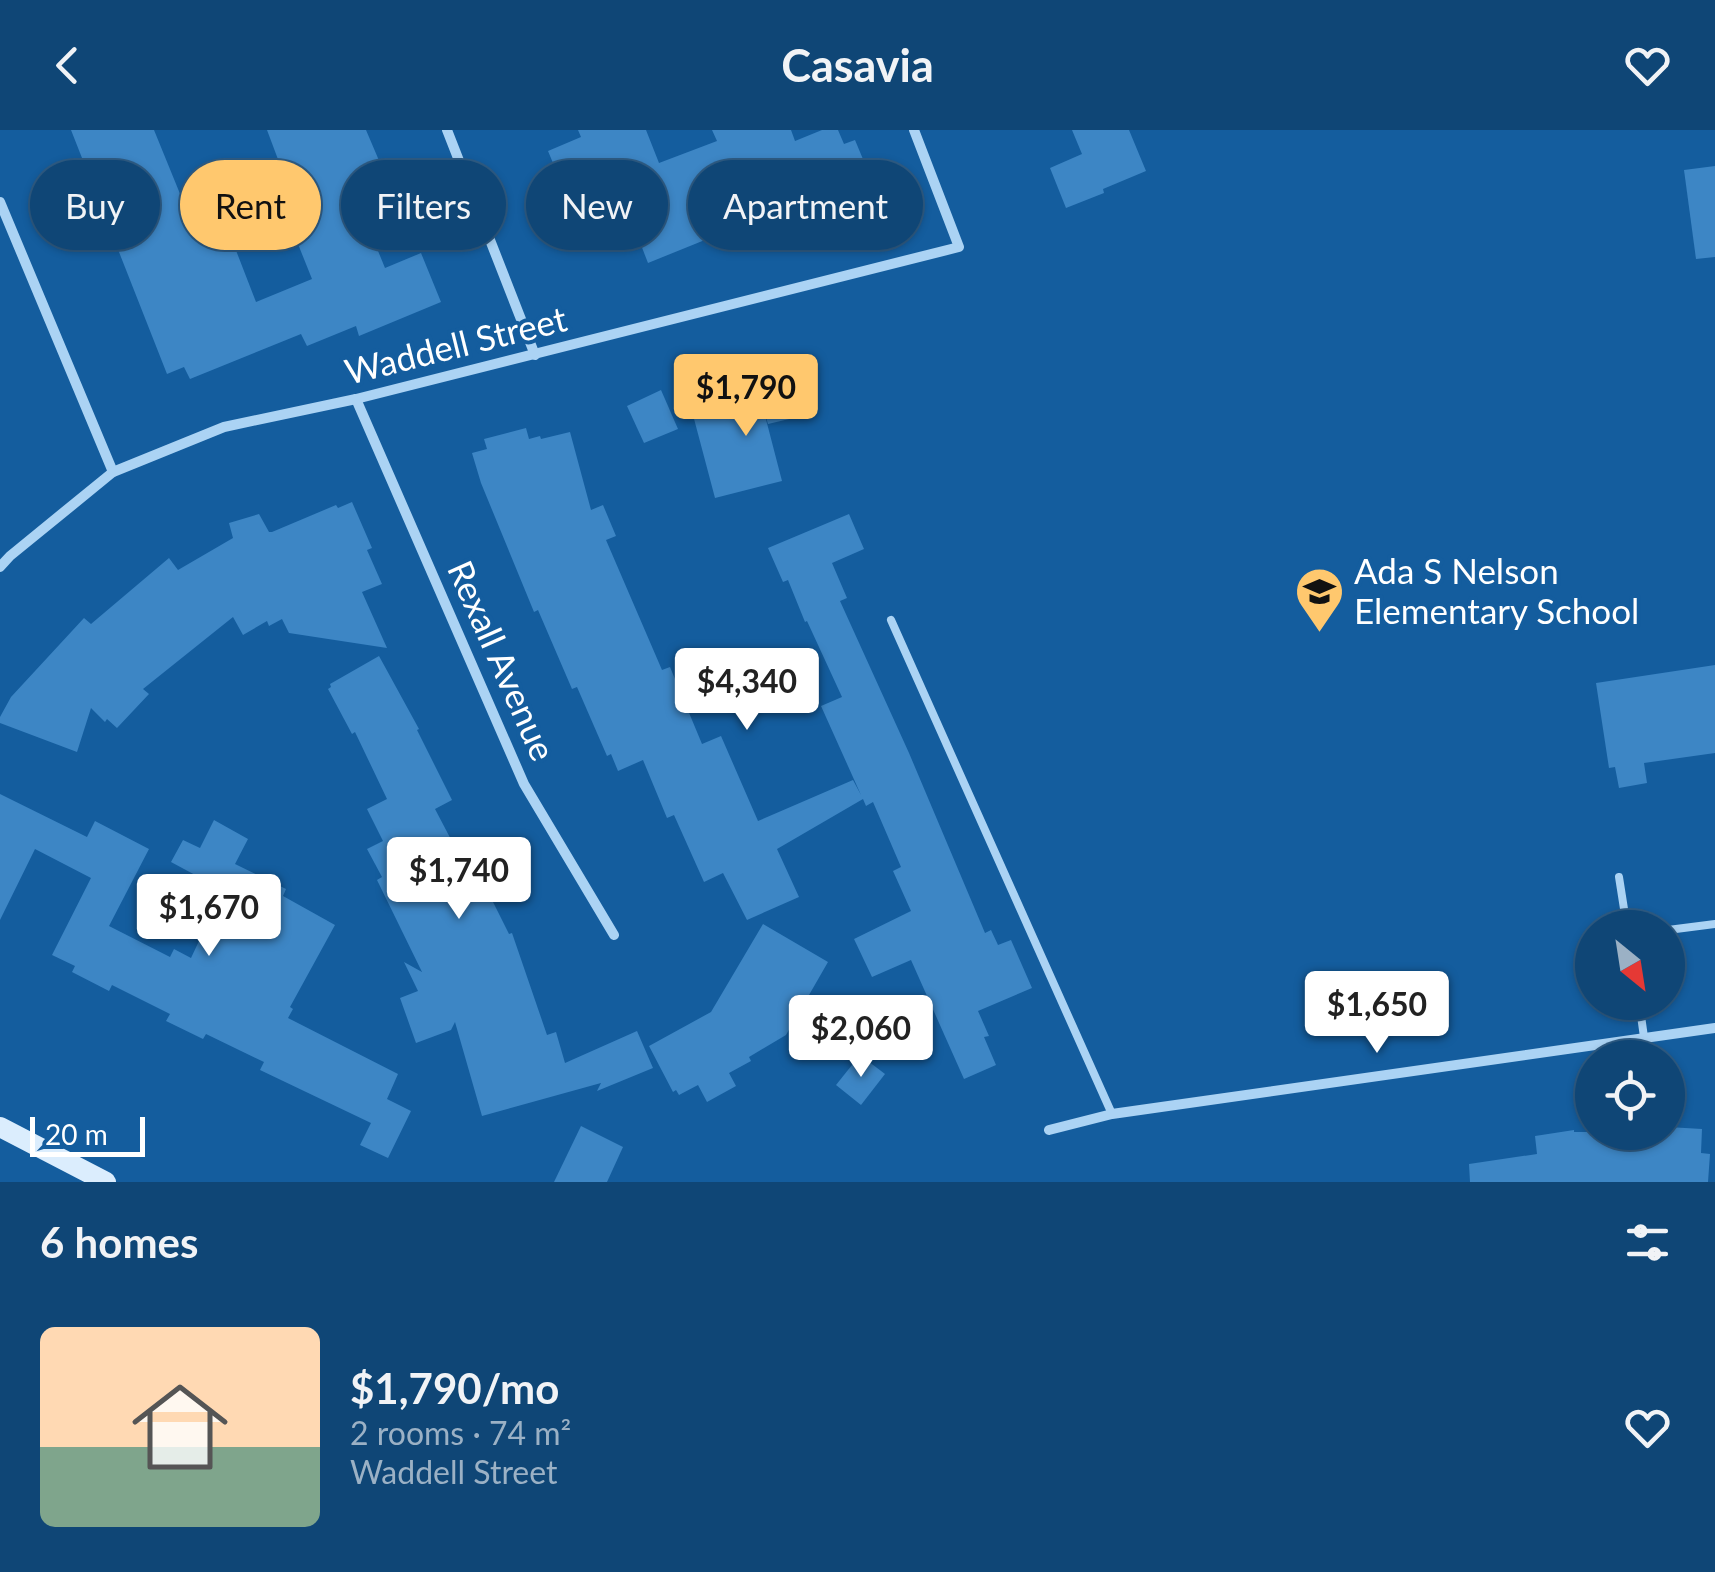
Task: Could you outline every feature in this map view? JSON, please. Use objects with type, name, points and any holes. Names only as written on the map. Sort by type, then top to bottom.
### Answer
[{"type":"main road","points":[[0,1128],[106,1182]]},
{"type":"street","points":[[447,130],[535,355]]},
{"type":"street","name":"Waddell Street","points":[[0,567],[114,472],[224,427],[356,399],[959,247],[914,130]]},
{"type":"street","points":[[0,202],[114,472]]},
{"type":"street","name":"Rexall Avenue","points":[[356,399],[524,784],[614,936]]},
{"type":"street","points":[[1048,1130],[1112,1114],[1715,1028]]},
{"type":"lane","points":[[891,620],[1112,1114]]},
{"type":"lane","points":[[1619,877],[1624,910]]},
{"type":"lane","points":[[1685,928],[1715,924]]},
{"type":"lane","points":[[1642,1020],[1644,1038]]},
{"type":"building","points":[[71,130],[154,130],[180,194],[180,250],[236,250],[256,302],[312,279],[300,250],[321,250],[321,160],[278,160],[267,130],[366,130],[379,160],[341,160],[341,250],[378,250],[385,268],[421,253],[441,302],[359,336],[356,326],[307,346],[301,334],[190,379],[184,367],[167,374],[118,250],[160,250],[160,160],[83,160]]},
{"type":"building","points":[[578,130],[646,130],[658,160],[552,160],[548,151],[581,137]]},
{"type":"building","points":[[712,130],[791,130],[795,141],[822,130],[838,130],[844,144],[855,140],[863,160],[688,160],[688,247],[648,263],[643,250],[668,250],[667,160],[717,141]]},
{"type":"building","points":[[1072,130],[1129,130],[1146,171],[1066,208],[1050,168],[1082,154]]},
{"type":"building","points":[[1715,166],[1715,257],[1696,259],[1684,170]]},
{"type":"building","points":[[792,378],[802,416],[768,424],[762,404],[782,481],[715,498],[693,415],[761,398],[757,387]]},
{"type":"building","points":[[661,390],[678,429],[644,443],[627,406]]},
{"type":"building","points":[[526,428],[529,439],[570,432],[591,510],[603,505],[616,536],[606,540],[662,670],[670,667],[702,744],[721,736],[758,821],[853,780],[861,795],[821,706],[842,697],[788,580],[783,582],[768,548],[849,514],[864,549],[832,563],[847,598],[840,601],[985,933],[991,930],[998,945],[1011,940],[1032,988],[978,1011],[996,1065],[964,1079],[911,960],[872,977],[854,939],[911,911],[893,871],[901,867],[873,802],[866,806],[863,799],[777,849],[799,897],[747,920],[723,873],[704,882],[674,815],[667,818],[643,760],[618,771],[611,754],[607,756],[577,687],[572,689],[538,610],[534,612],[472,453],[487,449],[484,439]]},
{"type":"building","points":[[352,502],[382,584],[362,592],[387,648],[289,633],[282,619],[269,626],[267,621],[243,635],[233,617],[143,689],[149,694],[117,728],[91,708],[77,752],[0,723],[11,697],[84,618],[91,624],[169,558],[178,570],[233,538],[229,523],[259,514],[272,532]]},
{"type":"building","points":[[379,656],[452,800],[435,809],[467,870],[475,866],[509,934],[512,933],[547,1035],[556,1032],[565,1063],[637,1031],[653,1068],[597,1091],[601,1083],[482,1116],[455,1022],[451,1030],[416,1043],[400,998],[418,991],[404,962],[422,972],[377,880],[382,877],[367,849],[383,841],[367,809],[387,799],[355,732],[352,734],[328,689],[330,684]]},
{"type":"building","points":[[1715,665],[1715,753],[1644,763],[1647,783],[1619,788],[1615,767],[1609,768],[1596,683]]},
{"type":"building","points":[[0,794],[87,837],[95,821],[149,849],[109,926],[170,957],[174,949],[191,958],[223,890],[171,862],[183,840],[200,848],[214,820],[248,839],[235,864],[286,889],[283,896],[335,925],[290,1007],[293,1009],[288,1018],[398,1074],[387,1099],[411,1111],[388,1158],[360,1145],[371,1123],[260,1070],[264,1062],[206,1034],[203,1039],[166,1021],[170,1014],[112,985],[109,991],[72,972],[75,966],[52,955],[91,878],[35,849],[0,920]]},
{"type":"building","points":[[763,924],[828,962],[786,1035],[729,1073],[736,1086],[707,1102],[698,1085],[679,1095],[676,1090],[673,1092],[649,1046],[711,1012]]},
{"type":"building","points":[[860,1055],[885,1074],[861,1105],[836,1085]]},
{"type":"building","points":[[581,1126],[623,1147],[607,1182],[554,1182]]},
{"type":"building","points":[[1685,1128],[1702,1129],[1701,1153],[1710,1154],[1708,1182],[1470,1182],[1469,1164],[1537,1154],[1535,1136],[1574,1132],[1575,1150],[1685,1150]]},
{"type":"place","name":"Ada S Nelson Elementary School","points":[[1319,634]]}]
